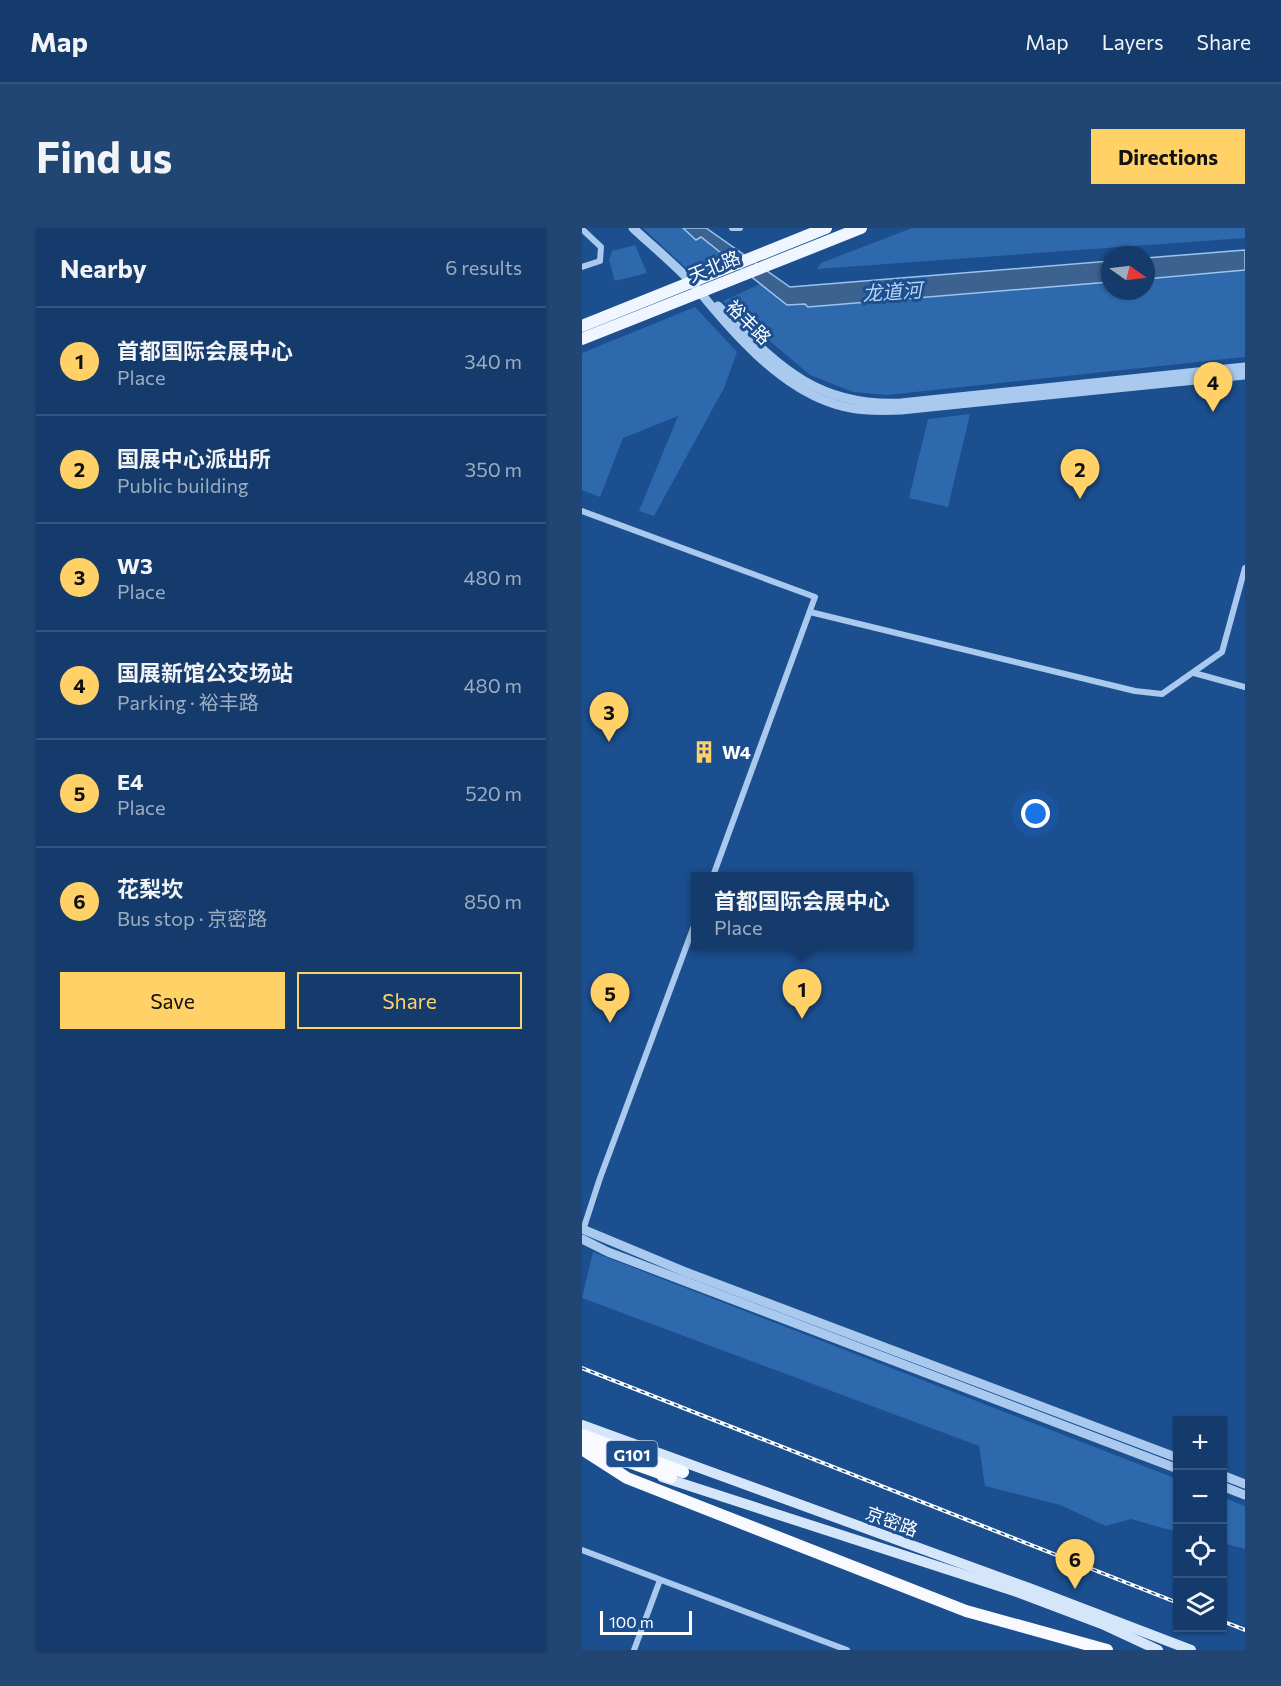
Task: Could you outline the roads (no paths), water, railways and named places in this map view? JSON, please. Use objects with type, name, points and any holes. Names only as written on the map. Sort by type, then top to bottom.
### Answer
[{"type":"highway","name":"G101","points":[[582,1435],[681,1476],[582,1448]]},
{"type":"highway","points":[[582,1448],[627,1478],[966,1611],[1107,1650]]},
{"type":"main road","name":"天北路","points":[[733,271],[754,256],[826,228]]},
{"type":"main road","name":"天北路","points":[[582,339],[733,271],[766,265],[861,228]]},
{"type":"main road","name":"天北路","points":[[582,326],[695,287]]},
{"type":"main road","name":"京密路","points":[[582,1425],[1029,1588],[1191,1650]]},
{"type":"main road","name":"京密路","points":[[582,1448],[1014,1591],[1102,1624],[1158,1650]]},
{"type":"street","points":[[633,228],[695,287]]},
{"type":"street","points":[[732,228],[740,228]]},
{"type":"street","points":[[582,229],[601,247],[600,261],[582,267]]},
{"type":"street","name":"裕丰路","points":[[695,287],[710,298],[765,352],[805,383],[826,393],[860,402],[901,402],[1245,367]]},
{"type":"street","name":"裕丰路","points":[[695,287],[733,331],[782,375],[822,400],[858,409],[901,410],[1245,375]]},
{"type":"street","points":[[582,511],[815,597],[714,872]]},
{"type":"street","points":[[810,612],[1134,691],[1162,694],[1222,652],[1245,568]]},
{"type":"street","points":[[1194,673],[1245,687]]},
{"type":"street","points":[[582,1233],[600,1178],[691,936]]},
{"type":"street","points":[[582,1233],[1173,1456]]},
{"type":"street","points":[[582,1233],[608,1252],[1173,1467]]},
{"type":"street","points":[[1227,1477],[1245,1484]]},
{"type":"street","points":[[1227,1488],[1245,1495]]},
{"type":"street","points":[[582,1550],[847,1650]]},
{"type":"street","points":[[634,1650],[660,1580]]},
{"type":"water","name":"龙道河","points":[[683,228],[706,228],[790,287],[1101,262],[1101,283],[808,307],[805,304],[787,305],[701,237],[696,240]]},
{"type":"water","points":[[1245,250],[1245,270],[1155,278],[1155,257]]},
{"type":"railway","points":[[582,1368],[1173,1601]]},
{"type":"railway","points":[[1227,1623],[1245,1630]]},
{"type":"place","name":"国展新馆公交场站","points":[[1213,412]]},
{"type":"place","name":"国展中心派出所","points":[[1080,499]]},
{"type":"place","name":"W3","points":[[609,742]]},
{"type":"place","name":"W4","points":[[704,752]]},
{"type":"place","name":"首都国际会展中心","points":[[802,1019]]},
{"type":"place","name":"E4","points":[[610,1023]]},
{"type":"place","name":"花梨坎","points":[[1075,1589]]}]
